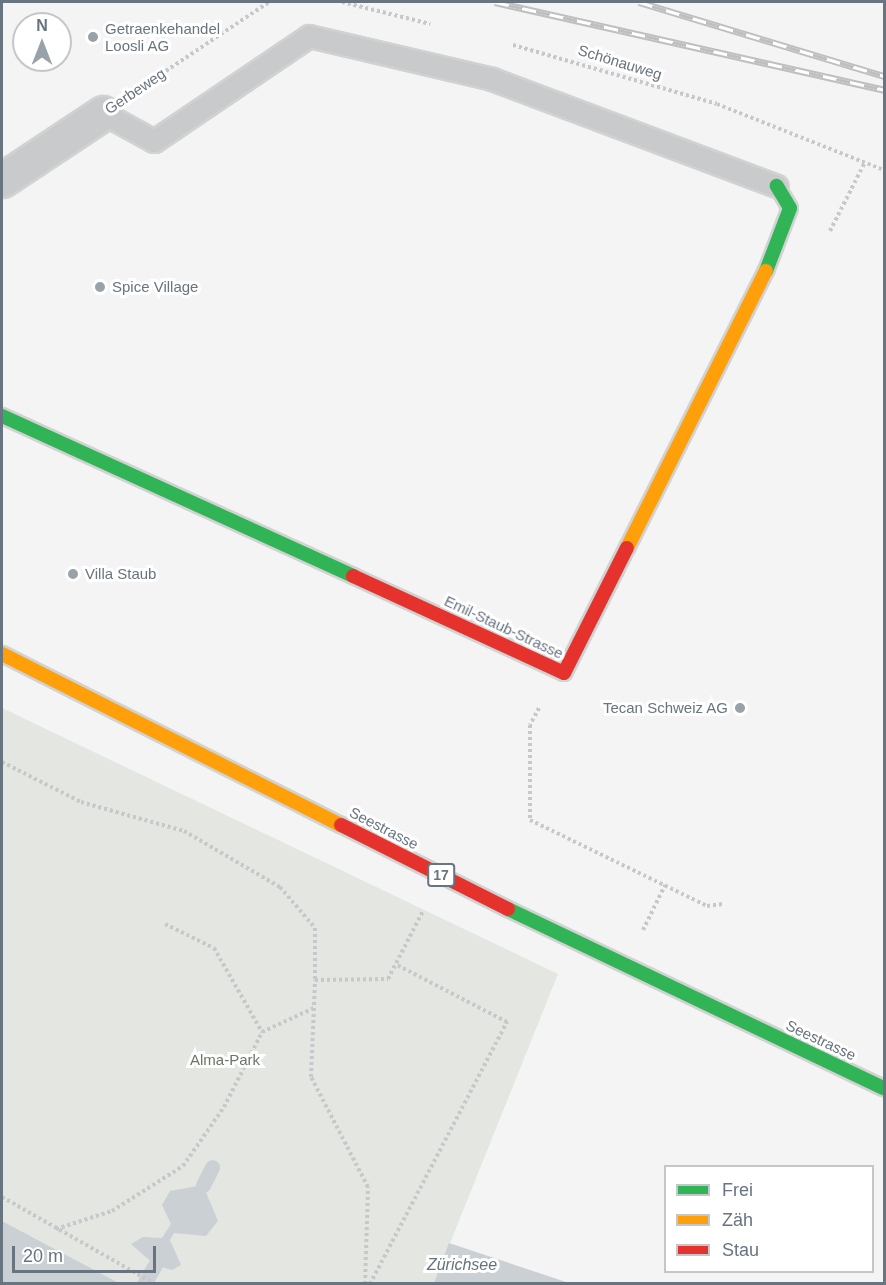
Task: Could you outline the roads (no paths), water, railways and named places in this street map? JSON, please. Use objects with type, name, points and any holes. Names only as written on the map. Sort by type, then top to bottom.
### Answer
[{"type":"street","name":"Gerbeweg","points":[[2,180],[103,113]]},
{"type":"street","name":"Emil-Staub-Strasse","points":[[2,416],[564,673],[777,249],[790,208],[777,186]]},
{"type":"street","name":"Seestrasse","points":[[2,654],[573,942],[885,1088]]},
{"type":"lane","points":[[103,113],[154,141],[309,36],[492,79],[777,186]]},
{"type":"water","points":[[203,1185],[218,1221],[206,1236],[174,1233],[170,1240],[181,1265],[172,1270],[155,1265],[131,1244],[143,1237],[162,1238],[171,1224],[162,1205],[170,1191]]},
{"type":"water","points":[[2,1221],[119,1283],[2,1283]]},
{"type":"water","name":"Zürichsee","points":[[449,1243],[569,1283],[434,1283]]},
{"type":"waterway","points":[[203,1185],[212,1167]]},
{"type":"waterway","points":[[144,1284],[155,1265]]},
{"type":"railway","points":[[495,2],[884,90]]},
{"type":"railway","points":[[639,2],[884,76]]},
{"type":"place","name":"Getraenkehandel Loosli AG","points":[[93,37]]},
{"type":"place","name":"Spice Village","points":[[100,287]]},
{"type":"place","name":"Villa Staub","points":[[73,574]]},
{"type":"place","name":"Tecan Schweiz AG","points":[[740,708]]},
{"type":"park label","name":"Alma-Park","points":[[225,1060]]}]
